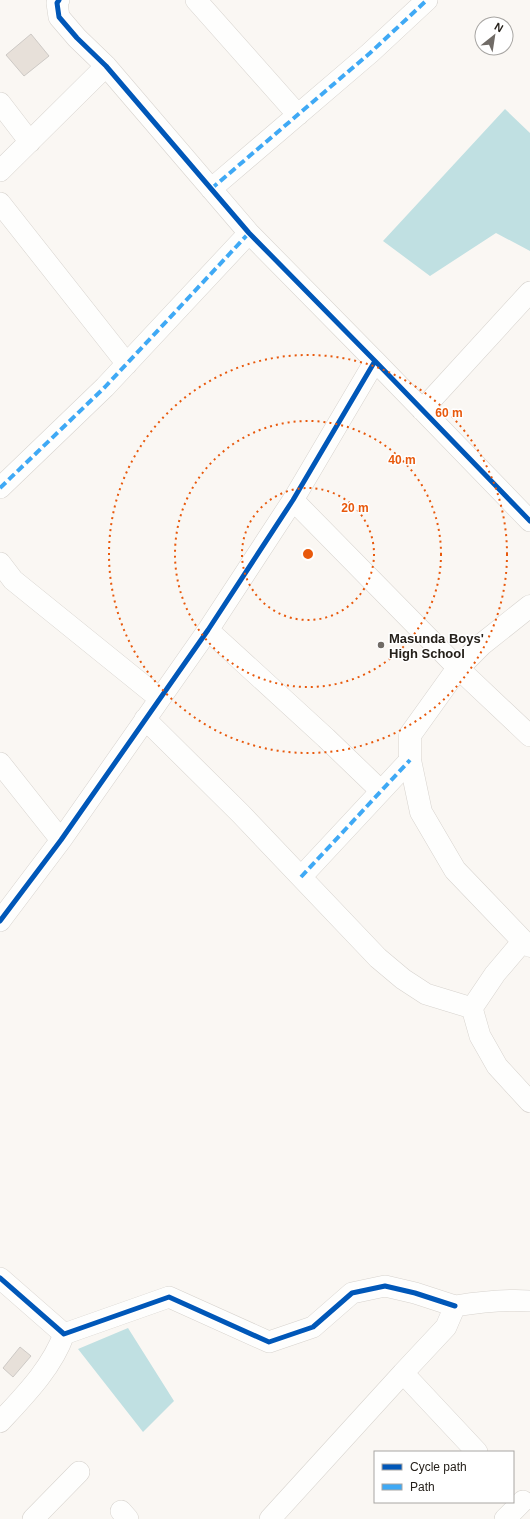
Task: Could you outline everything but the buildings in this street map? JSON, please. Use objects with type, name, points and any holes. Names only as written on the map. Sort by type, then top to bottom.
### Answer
[{"type":"street","points":[[59,0],[57,3],[59,17],[77,38],[106,66],[249,233],[530,521]]},
{"type":"street","points":[[196,0],[298,115]]},
{"type":"street","points":[[211,189],[370,53],[427,0]]},
{"type":"street","points":[[0,171],[106,66]]},
{"type":"street","points":[[0,103],[30,142]]},
{"type":"street","points":[[0,203],[127,364]]},
{"type":"street","points":[[0,488],[105,387],[249,233]]},
{"type":"street","points":[[422,410],[530,292]]},
{"type":"street","points":[[0,921],[61,840],[208,630],[293,500],[375,361]]},
{"type":"street","points":[[293,500],[458,668],[530,736]]},
{"type":"street","points":[[0,563],[13,580],[159,698]]},
{"type":"street","points":[[472,1008],[495,974],[526,944],[455,870],[421,812],[410,760],[410,735],[458,668],[481,645],[530,606]]},
{"type":"street","points":[[208,630],[326,738],[381,791]]},
{"type":"street","points":[[145,720],[240,813],[378,958],[403,979],[426,994],[472,1008]]},
{"type":"street","points":[[301,877],[410,760]]},
{"type":"street","points":[[0,764],[61,840]]},
{"type":"street","points":[[472,1008],[480,1036],[497,1066],[530,1102]]},
{"type":"street","points":[[0,1278],[64,1334]]},
{"type":"street","points":[[64,1334],[170,1297],[270,1342],[314,1327],[352,1293],[385,1286],[415,1293],[455,1306],[481,1301],[530,1301]]},
{"type":"street","points":[[270,1519],[402,1373],[446,1327],[455,1306]]},
{"type":"street","points":[[0,1422],[28,1391],[50,1362],[58,1350],[64,1334]]},
{"type":"street","points":[[402,1373],[476,1451]]},
{"type":"street","points":[[33,1519],[79,1472]]},
{"type":"street","points":[[505,1519],[522,1500]]},
{"type":"water","points":[[505,109],[530,133],[530,251],[496,233],[430,276],[383,241]]},
{"type":"water","points":[[128,1328],[174,1401],[143,1432],[78,1349]]},
{"type":"marked path","points":[[211,189],[370,53],[427,0]]},
{"type":"marked path","points":[[0,488],[105,387],[249,233]]},
{"type":"marked path","points":[[301,877],[410,760]]},
{"type":"cycle path","points":[[59,0],[57,3],[59,17],[77,38],[106,66],[249,233],[375,361]]},
{"type":"cycle path","points":[[0,921],[61,840],[208,630],[293,500],[375,361],[530,521]]},
{"type":"cycle path","points":[[0,1278],[64,1334],[169,1297],[269,1342],[313,1327],[352,1293],[385,1286],[415,1293],[455,1306]]},
{"type":"place","name":"Masunda Boys' High School","points":[[381,645]]}]
